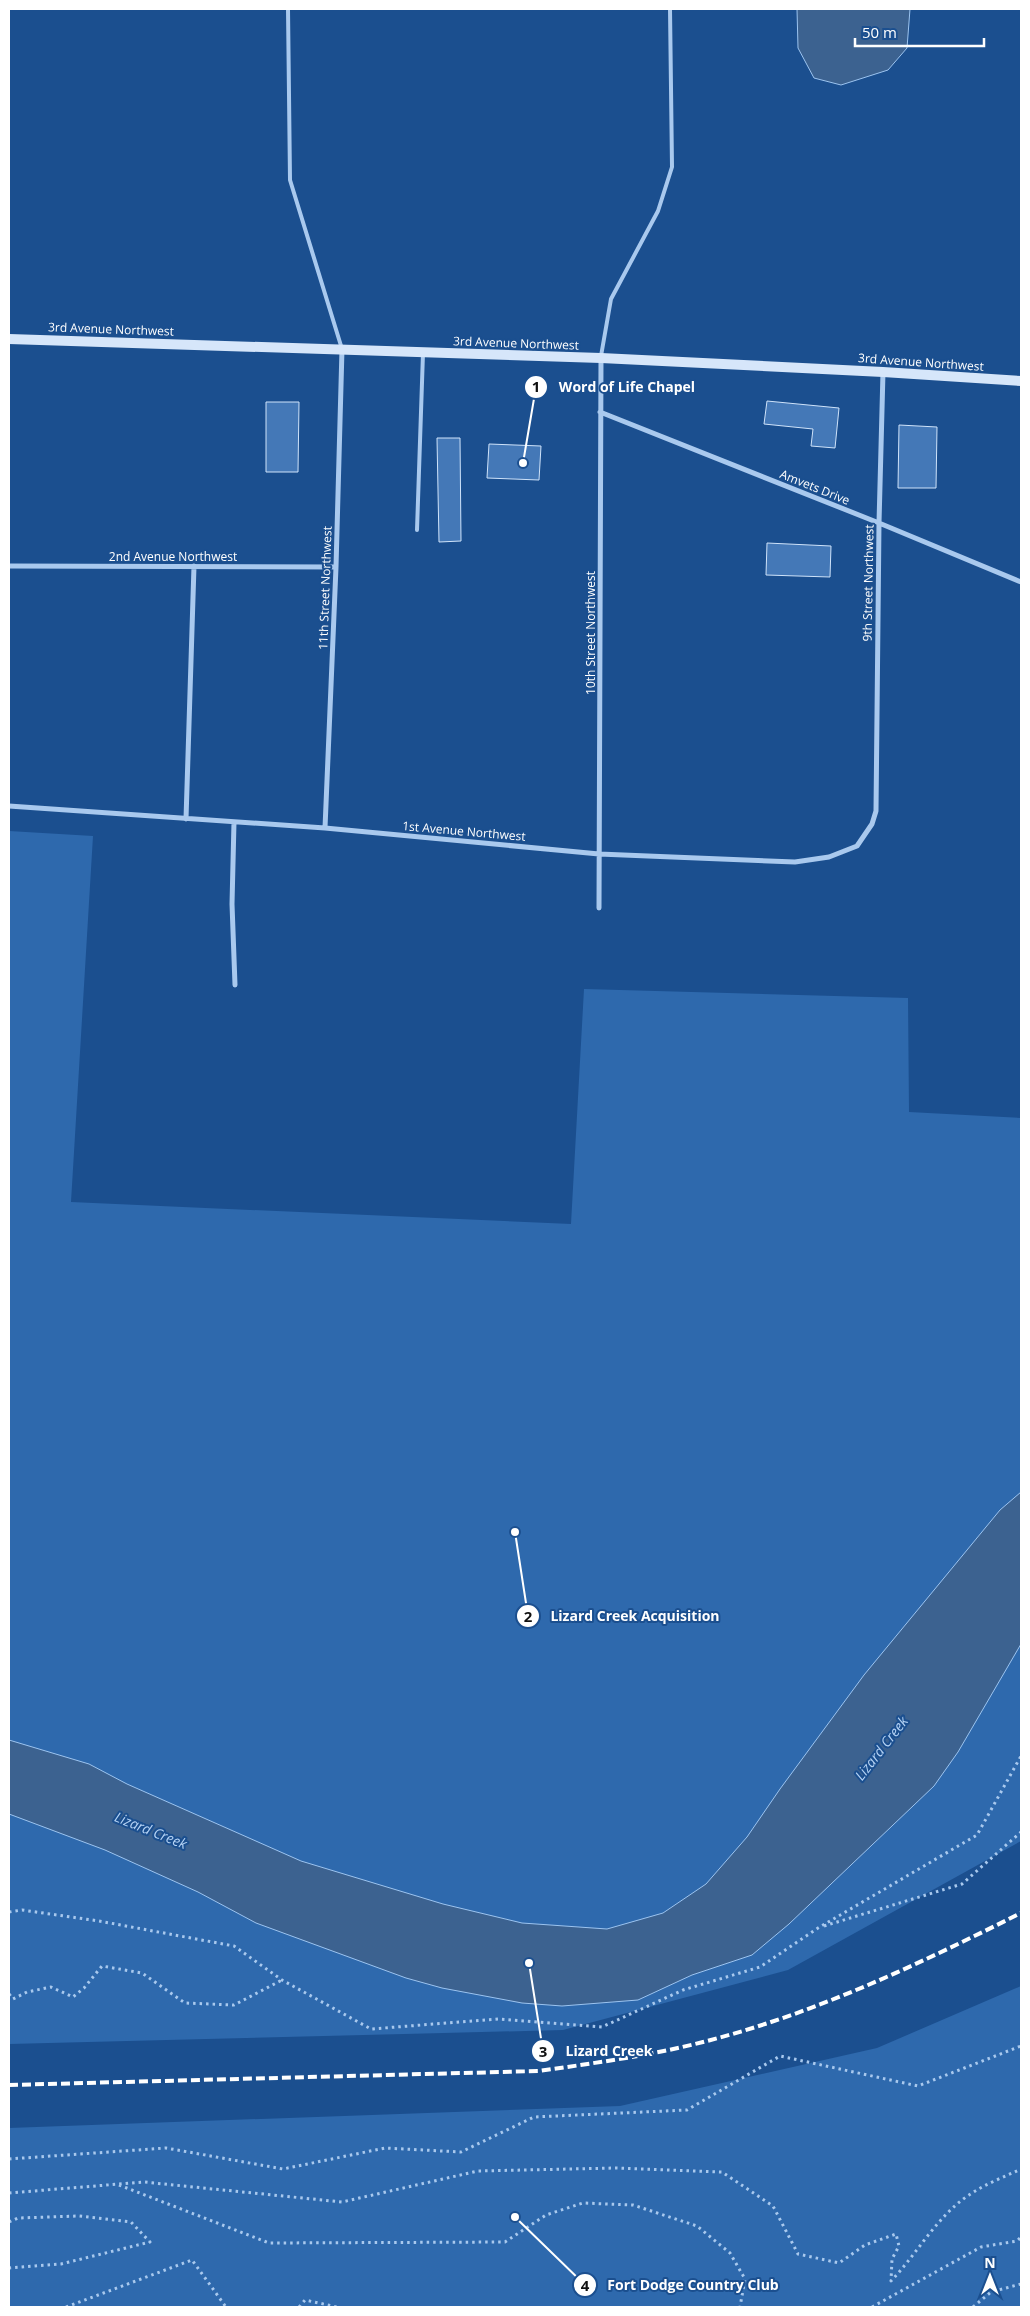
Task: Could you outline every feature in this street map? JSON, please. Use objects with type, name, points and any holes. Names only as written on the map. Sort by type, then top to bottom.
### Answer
[{"type":"main road","name":"3rd Avenue Northwest","points":[[9,339],[600,358],[1021,381]]},
{"type":"street","name":"11th Street Northwest","points":[[325,828],[336,567],[342,349]]},
{"type":"street","name":"10th Street Northwest","points":[[599,908],[600,358]]},
{"type":"street","name":"9th Street Northwest","points":[[876,794],[883,372]]},
{"type":"street","name":"Amvets Drive","points":[[600,412],[879,523],[1021,582]]},
{"type":"street","name":"2nd Avenue Northwest","points":[[9,566],[336,567]]},
{"type":"street","points":[[186,818],[194,566]]},
{"type":"street","name":"1st Avenue Northwest","points":[[9,806],[325,828],[599,854],[795,862],[829,857],[857,846],[866,835],[876,811],[876,794]]},
{"type":"street","points":[[234,822],[232,904],[235,985]]},
{"type":"lane","points":[[288,9],[290,180],[342,349]]},
{"type":"lane","points":[[600,358],[611,299],[658,211],[672,168],[670,9]]},
{"type":"lane","points":[[417,530],[423,353]]},
{"type":"path","points":[[9,1912],[22,1910],[99,1921],[234,1946],[282,1980],[370,2029],[498,2019],[602,2027],[683,1990],[760,1967],[818,1928],[977,1835],[1021,1756]]},
{"type":"path","points":[[818,1928],[962,1884],[1021,1832]]},
{"type":"path","points":[[9,1994],[13,1999],[27,1992],[52,1987],[72,1997],[84,1988],[102,1966],[142,1973],[185,2002],[234,2004],[282,1980]]},
{"type":"path","points":[[9,2159],[74,2156],[166,2148],[283,2169],[385,2148],[461,2152],[534,2117],[687,2110],[780,2056],[918,2086],[1021,2046]]},
{"type":"path","points":[[9,2193],[144,2182],[342,2202],[478,2171],[616,2168],[722,2172],[773,2206],[798,2254],[839,2262],[865,2245],[896,2234],[898,2246],[892,2259],[891,2281],[908,2264],[938,2224],[968,2195],[1021,2169]]},
{"type":"path","points":[[117,2184],[269,2243],[505,2242],[546,2215],[583,2203],[633,2205],[697,2226],[730,2253],[746,2279],[740,2307]]},
{"type":"path","points":[[9,2222],[18,2218],[79,2216],[131,2222],[150,2242],[61,2264],[9,2268]]},
{"type":"path","points":[[872,2307],[981,2247],[1017,2241],[1021,2237]]},
{"type":"path","points":[[66,2307],[192,2260],[226,2307]]},
{"type":"path","points":[[973,2307],[991,2292],[1021,2284]]},
{"type":"path","points":[[299,2307],[305,2300],[337,2307]]},
{"type":"shaded area","points":[[9,831],[93,836],[71,1202],[571,1224],[584,989],[908,998],[909,1112],[1021,1118],[1021,1841],[788,1970],[563,2030],[9,2044]]},
{"type":"shaded area","points":[[1021,1986],[1021,2307],[9,2307],[9,2128],[620,2106],[877,2048]]},
{"type":"water","points":[[797,9],[910,9],[907,48],[888,70],[841,85],[814,78],[798,48]]},
{"type":"water","points":[[1021,1492],[1021,1644],[958,1752],[934,1786],[789,1924],[752,1955],[692,1975],[638,2000],[562,2006],[522,2003],[442,1988],[406,1978],[256,1923],[198,1892],[105,1850],[9,1814],[9,1740],[89,1764],[127,1784],[301,1861],[443,1904],[522,1923],[607,1929],[663,1913],[706,1884],[747,1837],[864,1675],[1000,1510]]},
{"type":"building","points":[[767,401],[839,408],[835,448],[811,446],[813,429],[764,424]]},
{"type":"building","points":[[266,402],[299,402],[298,472],[266,472]]},
{"type":"building","points":[[899,425],[937,427],[936,488],[898,488]]},
{"type":"building","points":[[437,438],[460,438],[461,541],[439,542]]},
{"type":"building","points":[[489,444],[541,446],[539,480],[487,478]]},
{"type":"building","points":[[767,543],[831,546],[830,577],[766,575]]},
{"type":"railway","points":[[9,2085],[539,2071],[621,2059],[703,2042],[785,2017],[905,1969],[1021,1913]]},
{"type":"place","name":"Word of Life Chapel","points":[[523,463]]},
{"type":"place","name":"Lizard Creek Acquisition","points":[[515,1532]]},
{"type":"place","name":"Lizard Creek","points":[[529,1963]]},
{"type":"place","name":"Fort Dodge Country Club","points":[[515,2217]]}]
